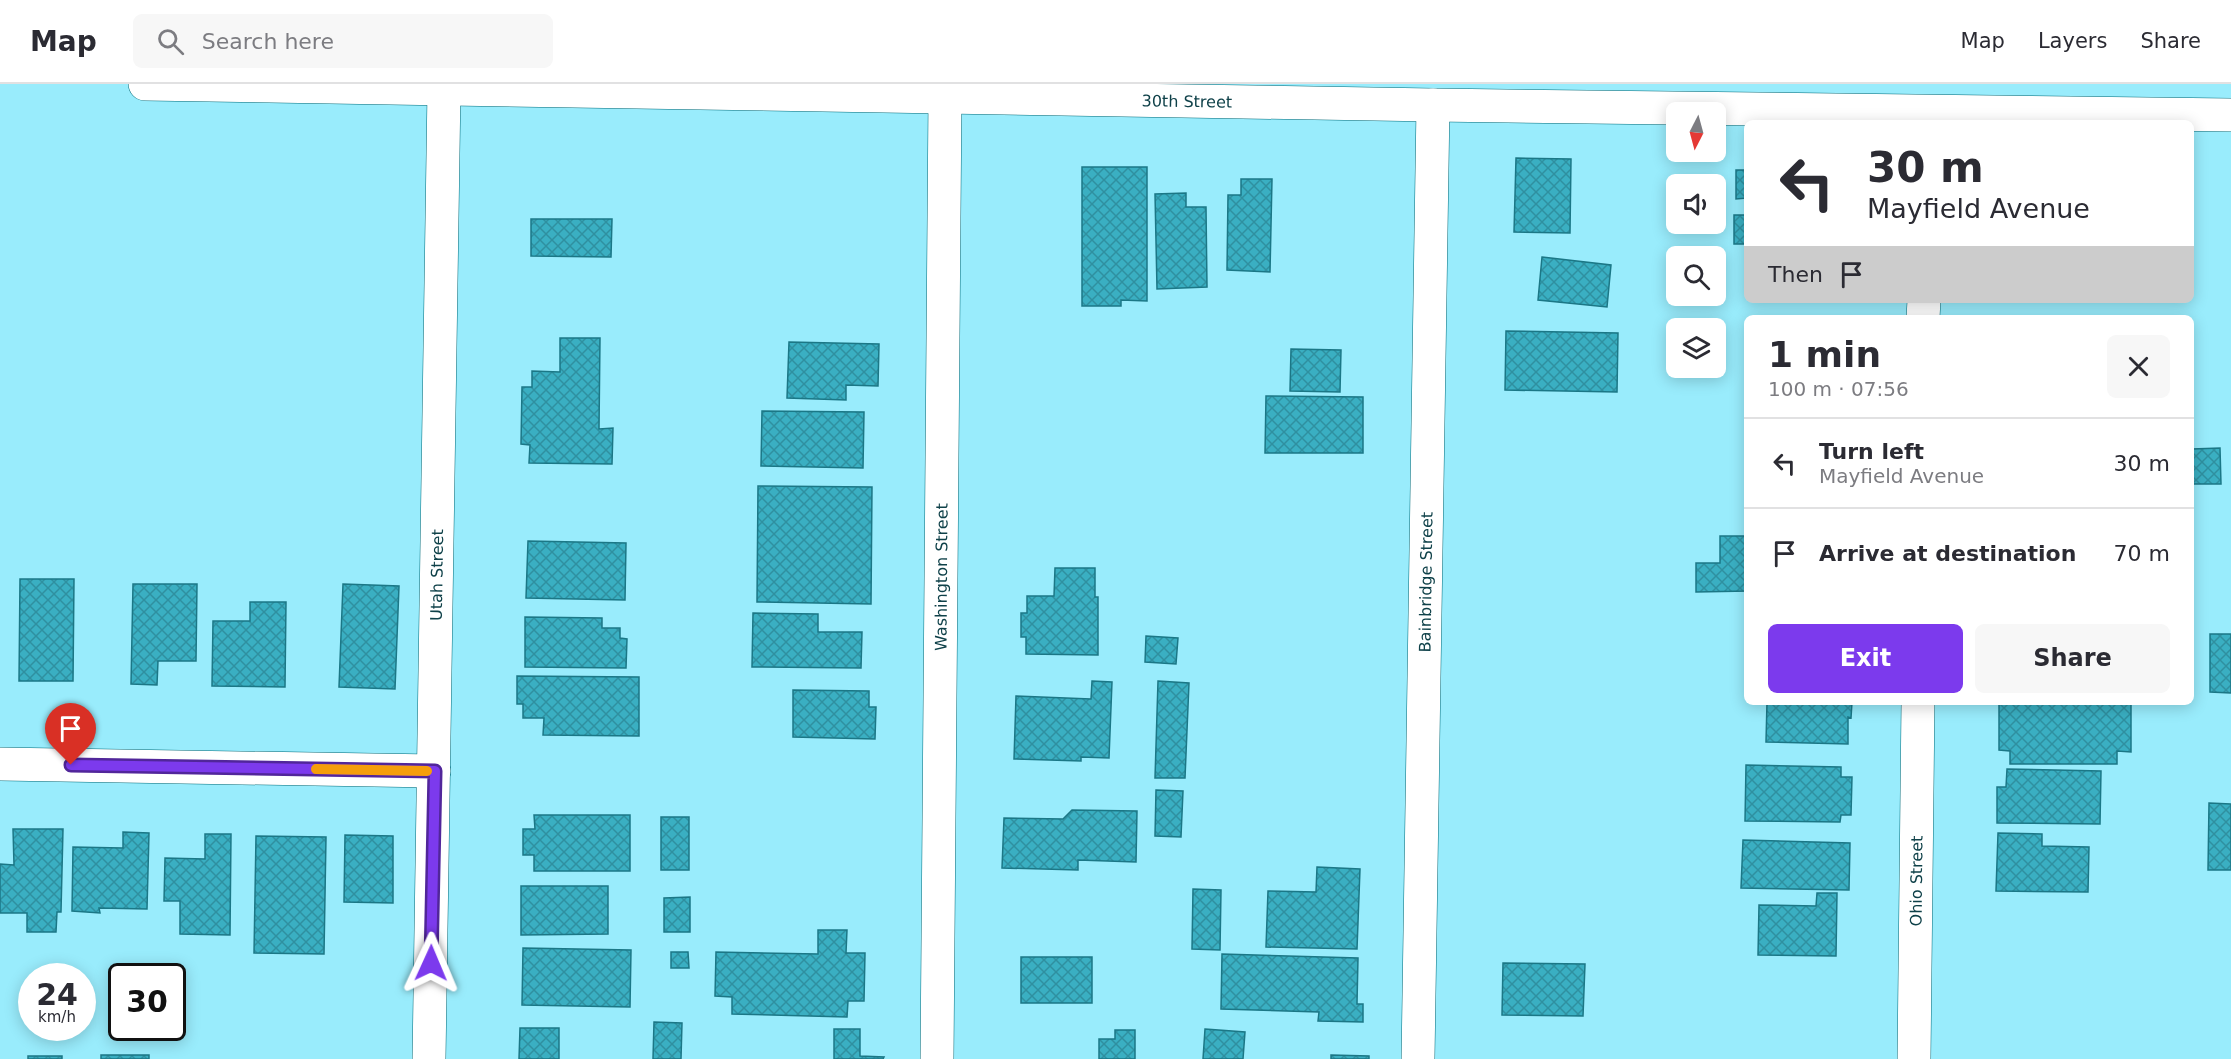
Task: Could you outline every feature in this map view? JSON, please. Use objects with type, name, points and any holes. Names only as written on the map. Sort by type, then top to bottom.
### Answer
[{"type":"street","name":"30th Street","points":[[145,84],[1433,105],[1926,117],[2231,115]]},
{"type":"street","name":"Utah Street","points":[[429,1059],[444,89]]},
{"type":"street","name":"Washington Street","points":[[937,1059],[945,98]]},
{"type":"street","name":"Bainbridge Street","points":[[1418,1059],[1433,105]]},
{"type":"street","name":"Ohio Street","points":[[1914,1059],[1918,705]]},
{"type":"street","points":[[0,764],[435,771]]},
{"type":"building","points":[[1516,158],[1571,159],[1570,233],[1514,232]]},
{"type":"building","points":[[1082,167],[1147,167],[1147,301],[1121,300],[1121,306],[1082,306]]},
{"type":"building","points":[[1736,170],[1744,170],[1744,198],[1736,199]]},
{"type":"building","points":[[1241,179],[1272,179],[1270,272],[1227,270],[1228,195],[1241,195]]},
{"type":"building","points":[[1186,193],[1186,207],[1206,207],[1207,287],[1157,289],[1155,194]]},
{"type":"building","points":[[1734,215],[1744,215],[1744,244],[1734,244]]},
{"type":"building","points":[[531,219],[612,219],[611,257],[531,256]]},
{"type":"building","points":[[1542,257],[1611,265],[1607,307],[1538,300]]},
{"type":"building","points":[[1506,331],[1618,333],[1617,392],[1505,390]]},
{"type":"building","points":[[560,338],[600,338],[599,429],[613,428],[612,464],[529,463],[530,445],[521,444],[522,387],[532,387],[532,371],[560,372]]},
{"type":"building","points":[[789,342],[879,344],[878,386],[846,385],[846,400],[787,398]]},
{"type":"building","points":[[1291,349],[1341,350],[1340,392],[1290,391]]},
{"type":"building","points":[[1266,396],[1363,397],[1363,453],[1265,453]]},
{"type":"building","points":[[762,411],[864,412],[863,468],[761,466]]},
{"type":"building","points":[[2220,448],[2221,484],[2194,484],[2194,449]]},
{"type":"building","points":[[758,486],[872,487],[871,604],[757,602]]},
{"type":"building","points":[[1720,536],[1744,536],[1744,591],[1696,592],[1696,563],[1720,563]]},
{"type":"building","points":[[528,541],[626,543],[625,600],[526,598]]},
{"type":"building","points":[[1055,568],[1095,568],[1095,597],[1098,597],[1098,655],[1026,654],[1026,637],[1021,637],[1021,613],[1027,613],[1027,596],[1054,596]]},
{"type":"building","points":[[20,579],[74,579],[73,681],[19,681]]},
{"type":"building","points":[[133,584],[197,584],[196,661],[158,661],[157,685],[131,684]]},
{"type":"building","points":[[343,584],[399,586],[395,689],[339,687]]},
{"type":"building","points":[[250,602],[286,602],[285,687],[212,686],[213,621],[250,621]]},
{"type":"building","points":[[753,613],[818,614],[818,632],[862,632],[861,668],[752,667]]},
{"type":"building","points":[[525,617],[602,618],[602,628],[620,628],[620,638],[627,639],[626,668],[525,667]]},
{"type":"building","points":[[2210,634],[2231,634],[2231,693],[2210,692]]},
{"type":"building","points":[[1146,636],[1178,638],[1176,664],[1145,662]]},
{"type":"building","points":[[517,676],[639,677],[639,736],[543,735],[544,718],[523,718],[523,704],[517,704]]},
{"type":"building","points":[[1092,681],[1112,682],[1109,758],[1081,757],[1081,761],[1014,759],[1016,696],[1091,699]]},
{"type":"building","points":[[1158,681],[1189,683],[1185,778],[1155,778]]},
{"type":"building","points":[[793,690],[869,691],[869,707],[876,707],[875,739],[793,737]]},
{"type":"building","points":[[1767,705],[1852,705],[1851,718],[1848,717],[1848,744],[1766,742]]},
{"type":"building","points":[[1999,705],[2131,705],[2131,752],[2117,751],[2117,764],[2010,764],[2010,751],[1999,750]]},
{"type":"building","points":[[1746,765],[1841,767],[1841,777],[1852,777],[1851,815],[1841,815],[1840,822],[1745,821]]},
{"type":"building","points":[[2007,769],[2101,771],[2100,824],[1997,823],[1997,787],[2006,787]]},
{"type":"building","points":[[1156,790],[1183,791],[1181,837],[1155,836]]},
{"type":"building","points":[[2209,803],[2231,804],[2231,870],[2208,870]]},
{"type":"building","points":[[1072,810],[1137,811],[1136,862],[1078,860],[1078,870],[1002,868],[1004,818],[1063,819]]},
{"type":"building","points":[[534,815],[630,815],[630,871],[534,871],[534,855],[523,855],[523,829],[535,829]]},
{"type":"building","points":[[661,817],[689,817],[689,870],[661,870]]},
{"type":"building","points":[[13,829],[63,829],[61,912],[57,912],[56,932],[27,932],[27,913],[0,913],[0,864],[14,865]]},
{"type":"building","points":[[123,832],[149,833],[147,909],[99,908],[100,913],[72,911],[73,847],[123,848]]},
{"type":"building","points":[[1998,833],[2042,834],[2042,846],[2089,847],[2088,892],[1996,891]]},
{"type":"building","points":[[205,834],[231,834],[230,935],[180,934],[180,901],[164,901],[165,858],[205,859]]},
{"type":"building","points":[[345,835],[393,836],[393,903],[344,902]]},
{"type":"building","points":[[256,836],[326,837],[324,954],[254,953]]},
{"type":"building","points":[[1743,840],[1850,843],[1849,890],[1741,888]]},
{"type":"building","points":[[1317,867],[1360,869],[1357,949],[1266,947],[1268,891],[1316,892]]},
{"type":"building","points":[[521,886],[608,886],[608,934],[521,935]]},
{"type":"building","points":[[1193,889],[1221,890],[1220,950],[1192,949]]},
{"type":"building","points":[[1817,893],[1837,893],[1836,956],[1758,955],[1759,905],[1816,906]]},
{"type":"building","points":[[690,897],[690,932],[664,932],[664,898]]},
{"type":"building","points":[[818,930],[847,930],[846,953],[865,953],[864,1001],[848,1001],[847,1017],[732,1014],[732,997],[715,996],[716,952],[818,954]]},
{"type":"building","points":[[523,948],[631,950],[630,1007],[522,1005]]},
{"type":"building","points":[[671,952],[688,952],[689,968],[671,968]]},
{"type":"building","points":[[1222,954],[1358,958],[1357,1004],[1363,1004],[1363,1022],[1318,1021],[1319,1012],[1221,1009]]},
{"type":"building","points":[[1021,957],[1092,957],[1092,1003],[1021,1003]]},
{"type":"building","points":[[1503,963],[1585,964],[1583,1016],[1502,1015]]},
{"type":"building","points":[[654,1022],[682,1023],[681,1059],[653,1059]]},
{"type":"building","points":[[520,1028],[559,1028],[559,1059],[519,1059]]},
{"type":"building","points":[[834,1029],[860,1029],[860,1056],[884,1057],[883,1059],[834,1059]]},
{"type":"building","points":[[1205,1029],[1245,1032],[1243,1059],[1203,1059]]},
{"type":"building","points":[[1115,1030],[1135,1030],[1135,1059],[1099,1059],[1099,1039],[1115,1039]]},
{"type":"building","points":[[101,1055],[149,1055],[149,1059],[101,1059]]},
{"type":"building","points":[[1331,1055],[1369,1056],[1369,1059],[1331,1059]]},
{"type":"building","points":[[28,1056],[62,1056],[62,1059],[28,1059]]},
{"type":"slow traffic","points":[[316,769],[427,771]]},
{"type":"route","points":[[71,765],[435,771],[431,963]]}]
